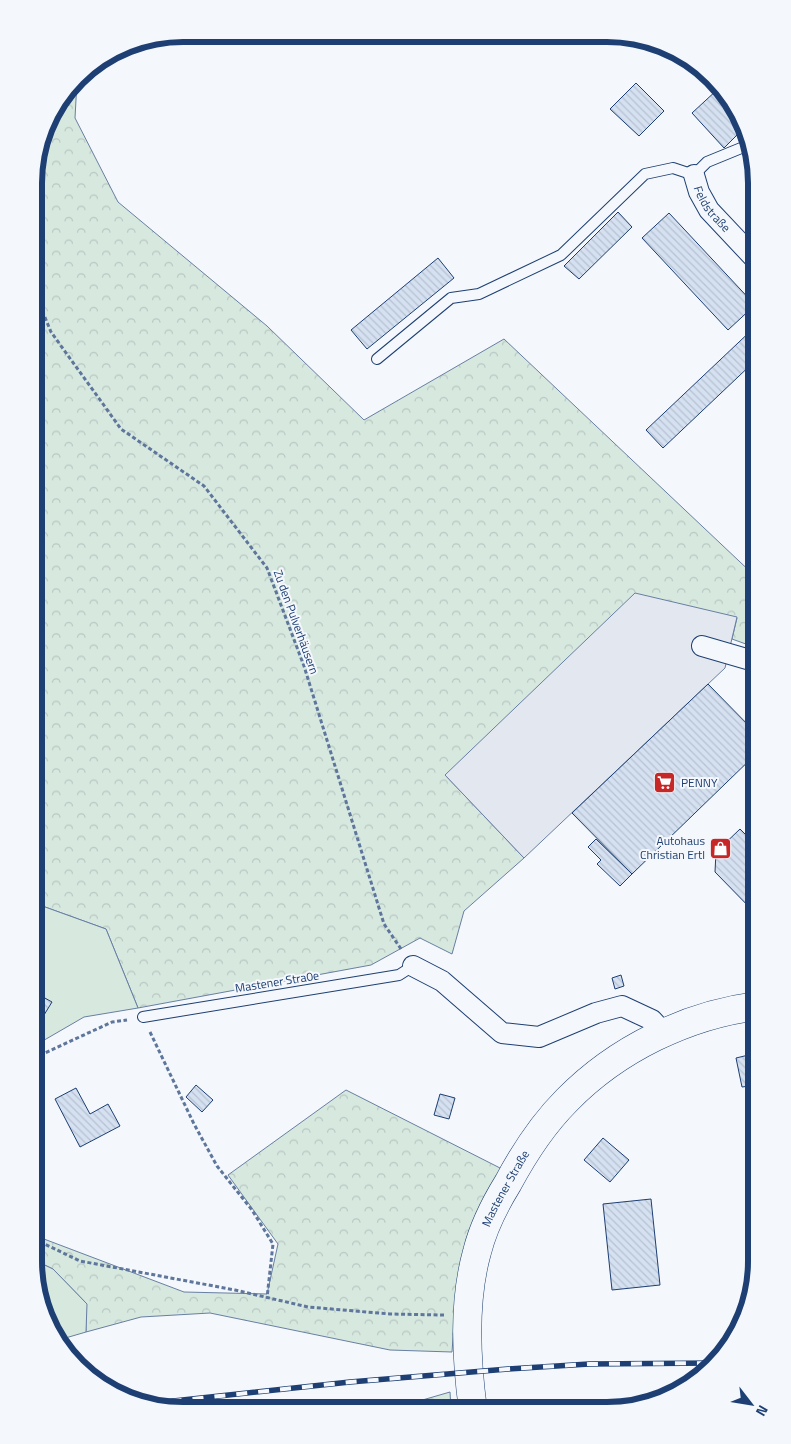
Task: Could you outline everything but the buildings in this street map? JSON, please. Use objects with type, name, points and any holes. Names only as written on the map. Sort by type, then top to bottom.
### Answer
[{"type":"main road","name":"Mastener Straße","points":[[472,1402],[467,1315],[471,1276],[477,1251],[486,1227],[514,1171],[540,1131],[566,1100],[597,1073],[627,1052],[664,1033],[725,1011],[748,1007]]},
{"type":"street","name":"Feldstraße","points":[[694,175],[699,192],[709,210],[748,251]]},
{"type":"street","points":[[702,646],[748,659]]},
{"type":"street","points":[[413,966],[442,981],[502,1033],[539,1037],[596,1013],[622,1006],[652,1020],[664,1033]]},
{"type":"lane","points":[[377,359],[451,298],[479,294],[561,255],[645,174],[673,168],[694,175],[707,162],[744,147]]},
{"type":"lane","name":"Mastener Stra0e","points":[[143,1017],[399,975],[413,966]]},
{"type":"path","name":"Zu den Pulverhäusern","points":[[42,310],[51,332],[121,429],[204,486],[267,568],[304,666],[384,924],[413,966]]},
{"type":"path","points":[[42,1054],[112,1022],[143,1017],[194,1124],[217,1166],[252,1210],[273,1244],[267,1298]]},
{"type":"path","points":[[42,1243],[80,1261],[308,1307],[390,1314],[467,1315]]},
{"type":"green space","points":[[76,93],[75,118],[118,202],[267,326],[364,420],[504,339],[748,569],[748,645],[732,639],[737,618],[446,776],[524,858],[464,911],[452,954],[420,938],[371,965],[138,1008],[106,929],[42,906],[42,184],[47,147],[53,130],[66,105]]},
{"type":"green space","points":[[42,906],[106,929],[138,1008],[84,1017],[42,1041]]},
{"type":"green space","points":[[346,1090],[502,1169],[455,1310],[452,1352],[390,1350],[210,1313],[141,1317],[86,1332],[86,1303],[53,1269],[42,1264],[42,1234],[44,1239],[184,1292],[267,1294],[278,1244],[228,1175]]},
{"type":"green space","points":[[42,1264],[53,1269],[87,1304],[86,1332],[65,1338],[50,1306],[45,1288]]},
{"type":"green space","points":[[450,1392],[451,1402],[416,1402]]},
{"type":"shaded area","points":[[635,593],[737,617],[725,668],[524,858],[445,775]]},
{"type":"railway","points":[[174,1401],[350,1382],[508,1369],[589,1364],[703,1363]]},
{"type":"place","name":"PENNY","points":[[665,783]]},
{"type":"place","name":"Autohaus Christian Ertl","points":[[721,848]]}]
